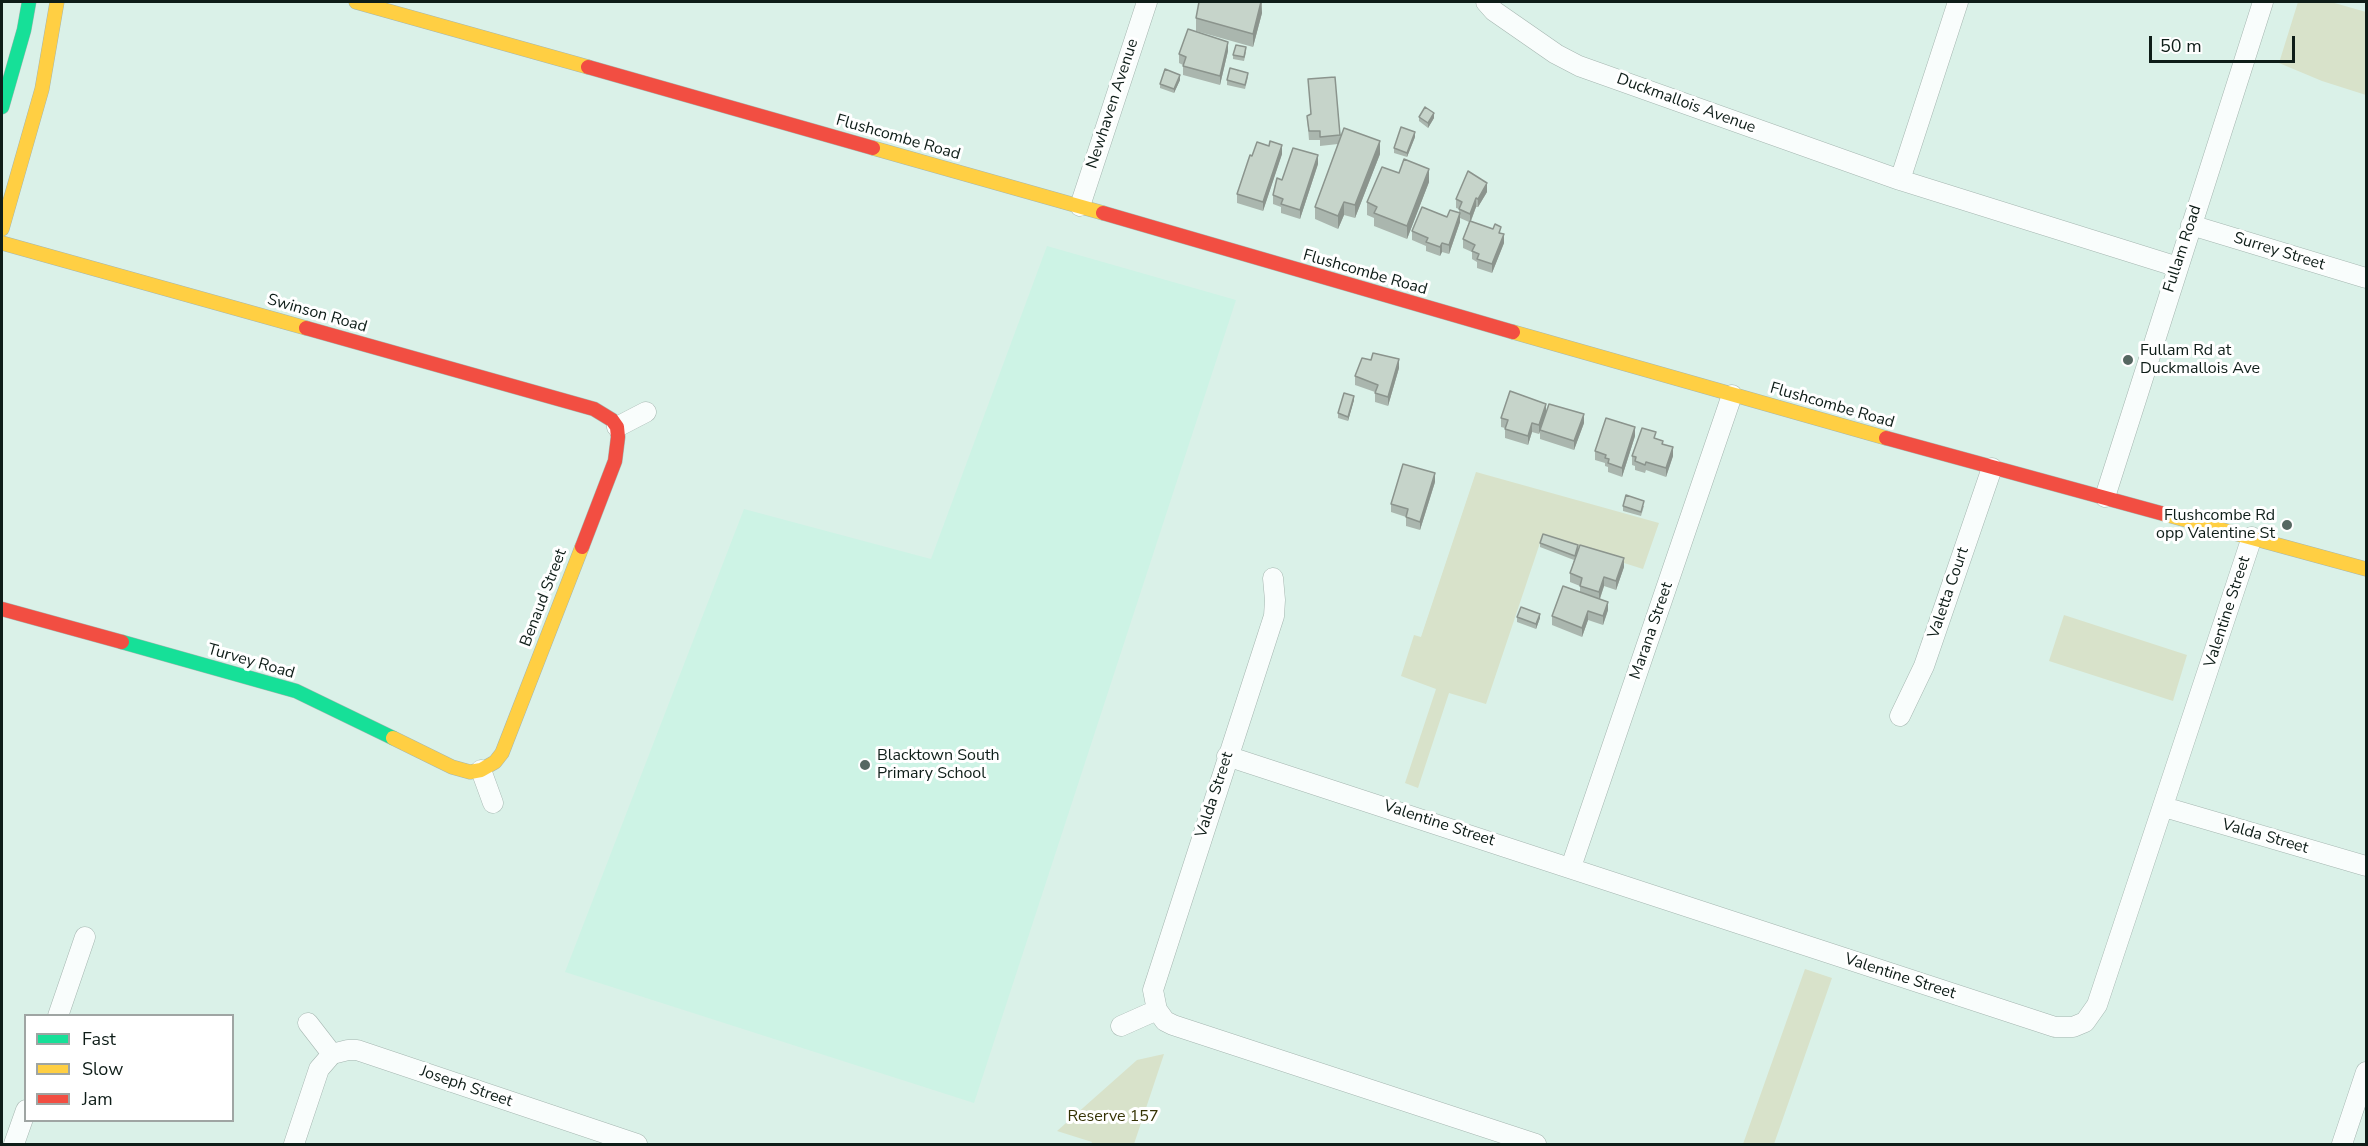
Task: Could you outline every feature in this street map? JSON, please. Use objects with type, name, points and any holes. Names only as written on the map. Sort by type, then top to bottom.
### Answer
[{"type":"street","points":[[2,107],[24,30],[29,2]]},
{"type":"street","points":[[2,229],[42,88],[57,2]]},
{"type":"street","name":"Flushcombe Road","points":[[356,2],[1080,206],[1220,249],[1732,395],[2367,569]]},
{"type":"street","name":"Newhaven Avenue","points":[[1080,206],[1147,2]]},
{"type":"street","name":"Duckmallois Avenue","points":[[1486,2],[1503,18],[1556,54],[1579,66],[1900,180],[2178,267]]},
{"type":"street","points":[[1900,180],[1958,2]]},
{"type":"street","name":"Fullam Road","points":[[2105,497],[2263,2]]},
{"type":"street","name":"Surrey Street","points":[[2191,225],[2367,279]]},
{"type":"street","name":"Swinson Road","points":[[2,243],[594,409],[605,414],[617,428]]},
{"type":"street","name":"Marana Street","points":[[1571,867],[1732,395]]},
{"type":"street","points":[[617,428],[646,412]]},
{"type":"street","name":"Benaud Street","points":[[481,770],[495,762],[502,753],[615,460],[618,443],[617,428]]},
{"type":"street","name":"Valetta Court","points":[[1900,716],[1924,666],[1992,468]]},
{"type":"street","name":"Valentine Street","points":[[1227,756],[1571,867],[2055,1028],[2067,1028],[2085,1022],[2096,1009],[2252,537]]},
{"type":"street","name":"Valda Street","points":[[1157,1010],[1153,990],[1274,616],[1273,578]]},
{"type":"street","name":"Turvey Road","points":[[2,609],[296,691],[452,767],[470,772],[481,770]]},
{"type":"street","points":[[481,770],[493,803]]},
{"type":"street","name":"Valda Street","points":[[2164,807],[2367,866]]},
{"type":"street","points":[[59,1014],[85,937]]},
{"type":"street","points":[[1121,1026],[1157,1010],[1165,1021],[1173,1025],[1536,1144]]},
{"type":"street","points":[[294,1144],[319,1069],[332,1054],[308,1023]]},
{"type":"street","name":"Joseph Street","points":[[332,1054],[357,1050],[637,1144]]},
{"type":"street","points":[[2342,1144],[2367,1072]]},
{"type":"street","points":[[14,1144],[24,1116]]},
{"type":"shaded area","name":"Blacktown South Primary School","points":[[1047,246],[1236,300],[974,1103],[565,972],[744,509],[931,559]]},
{"type":"green space","points":[[2298,2],[2331,2],[2366,12],[2366,95],[2322,81],[2279,63]]},
{"type":"green space","points":[[1476,472],[1659,523],[1643,569],[1542,537],[1486,704],[1449,693],[1418,788],[1405,783],[1436,689],[1401,676],[1414,635],[1421,637]]},
{"type":"green space","points":[[2064,615],[2187,655],[2173,701],[2049,661]]},
{"type":"green space","points":[[1805,969],[1832,978],[1774,1144],[1743,1144]]},
{"type":"green space","name":"Reserve 157","points":[[1164,1054],[1134,1144],[1091,1144],[1092,1142],[1057,1131],[1137,1060]]},
{"type":"building","points":[[1199,2],[1261,2],[1253,34],[1196,18]]},
{"type":"building","points":[[1188,29],[1228,42],[1220,76],[1183,66],[1186,57],[1179,54]]},
{"type":"building","points":[[1236,45],[1246,47],[1244,57],[1233,55]]},
{"type":"building","points":[[1230,68],[1248,73],[1245,85],[1227,80]]},
{"type":"building","points":[[1165,69],[1180,75],[1174,89],[1160,84]]},
{"type":"building","points":[[1335,77],[1340,135],[1320,137],[1320,131],[1309,131],[1307,116],[1311,114],[1308,79]]},
{"type":"building","points":[[1425,107],[1434,113],[1428,123],[1419,117]]},
{"type":"building","points":[[1401,127],[1415,132],[1407,153],[1394,148]]},
{"type":"building","points":[[1344,128],[1380,141],[1355,205],[1344,202],[1338,216],[1315,207]]},
{"type":"building","points":[[1270,141],[1282,145],[1263,202],[1237,194],[1250,155],[1252,156],[1257,142],[1269,146]]},
{"type":"building","points":[[1293,148],[1318,155],[1300,210],[1281,204],[1283,199],[1273,195],[1277,178],[1282,180]]},
{"type":"building","points":[[1404,159],[1429,169],[1407,226],[1374,213],[1377,207],[1367,202],[1382,167],[1399,173]]},
{"type":"building","points":[[1468,171],[1487,183],[1478,199],[1476,198],[1470,214],[1459,209],[1462,202],[1456,199]]},
{"type":"building","points":[[1422,207],[1447,217],[1450,210],[1460,213],[1449,245],[1442,243],[1440,247],[1426,242],[1428,238],[1412,231]]},
{"type":"building","points":[[1470,221],[1493,229],[1495,224],[1501,227],[1499,233],[1504,234],[1492,264],[1477,259],[1479,254],[1472,251],[1475,245],[1463,239]]},
{"type":"building","points":[[1373,353],[1399,359],[1388,397],[1375,393],[1378,385],[1355,376],[1362,358],[1371,360]]},
{"type":"building","points":[[1510,391],[1546,404],[1539,425],[1532,423],[1528,436],[1505,429],[1508,420],[1501,418]]},
{"type":"building","points":[[1344,393],[1354,396],[1348,417],[1338,413]]},
{"type":"building","points":[[1549,404],[1584,414],[1574,441],[1540,430]]},
{"type":"building","points":[[1606,418],[1635,427],[1622,468],[1608,463],[1609,459],[1605,458],[1606,455],[1595,451]]},
{"type":"building","points":[[1642,428],[1656,432],[1654,438],[1663,441],[1662,444],[1673,447],[1666,468],[1646,462],[1645,465],[1635,461],[1636,457],[1632,456]]},
{"type":"building","points":[[1403,464],[1435,473],[1420,522],[1406,517],[1408,509],[1391,504]]},
{"type":"building","points":[[1626,495],[1644,501],[1641,512],[1623,506]]},
{"type":"building","points":[[1543,534],[1578,545],[1575,556],[1540,543]]},
{"type":"building","points":[[1580,545],[1624,558],[1616,581],[1604,577],[1599,592],[1580,586],[1582,578],[1570,573]]},
{"type":"building","points":[[1563,586],[1608,602],[1603,616],[1588,611],[1582,628],[1552,616]]},
{"type":"building","points":[[1521,607],[1540,614],[1536,624],[1517,617]]},
{"type":"traffic: fast","points":[[2,107],[24,30],[29,2]]},
{"type":"traffic: fast","points":[[122,642],[296,691],[393,738]]},
{"type":"traffic: slow","points":[[2,229],[42,89],[57,2]]},
{"type":"traffic: slow","points":[[356,2],[588,67]]},
{"type":"traffic: slow","points":[[873,148],[1103,213]]},
{"type":"traffic: slow","points":[[2,243],[306,328]]},
{"type":"traffic: slow","points":[[1513,332],[1886,438]]},
{"type":"traffic: slow","points":[[2164,514],[2366,569]]},
{"type":"traffic: slow","points":[[393,738],[452,767],[470,772],[481,770],[495,762],[502,753],[582,547]]},
{"type":"traffic: jam","points":[[588,67],[873,148]]},
{"type":"traffic: jam","points":[[1103,213],[1513,332]]},
{"type":"traffic: jam","points":[[306,328],[594,409],[612,420],[617,427],[618,437],[615,461],[582,547]]},
{"type":"traffic: jam","points":[[1886,438],[2164,514]]},
{"type":"traffic: jam","points":[[2,609],[122,642]]},
{"type":"place","name":"Fullam Rd at Duckmallois Ave","points":[[2128,360]]},
{"type":"place","name":"Flushcombe Rd opp Valentine St","points":[[2287,525]]},
{"type":"place","name":"Blacktown South Primary School","points":[[865,765]]}]
